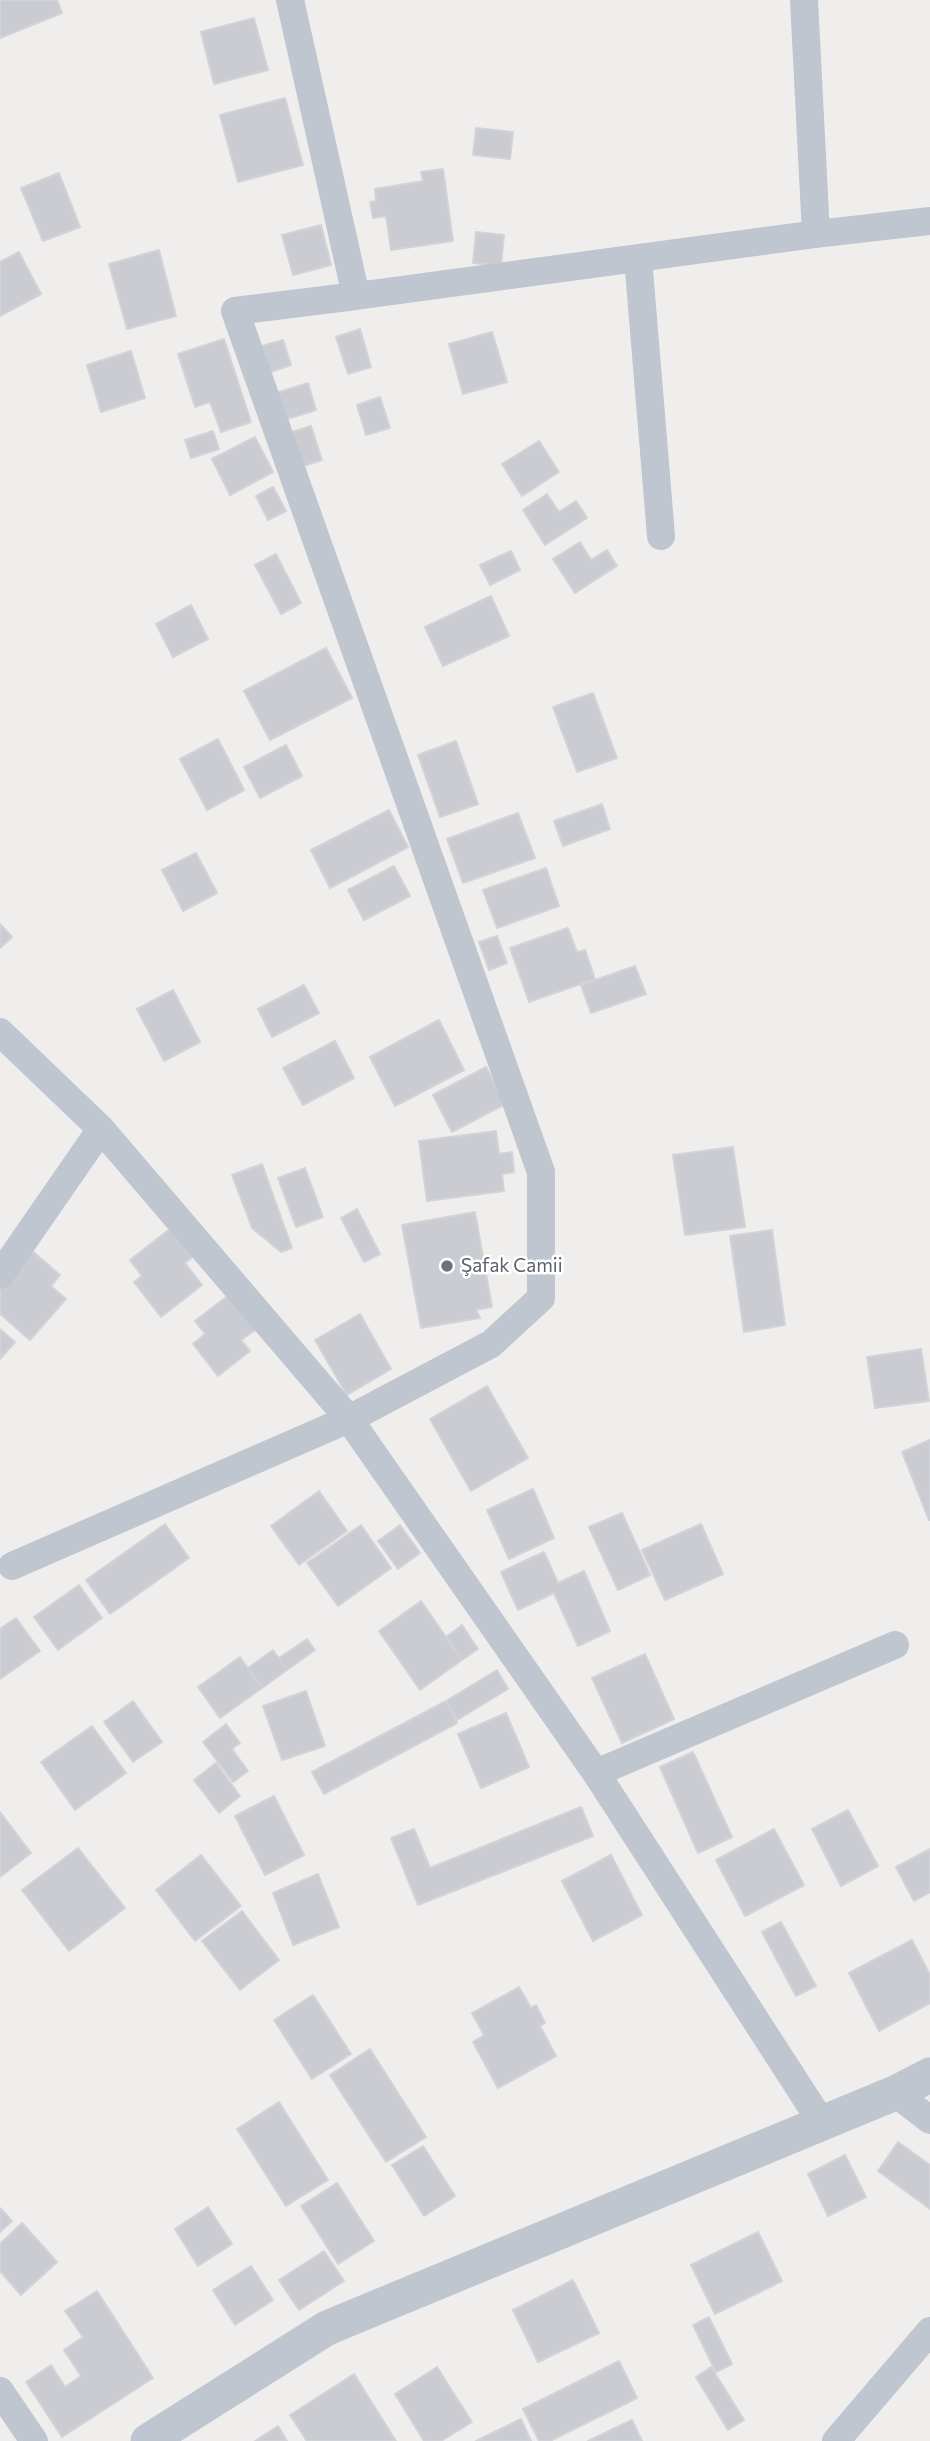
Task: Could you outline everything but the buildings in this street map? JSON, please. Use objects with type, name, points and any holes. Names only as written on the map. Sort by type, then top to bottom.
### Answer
[{"type":"street","points":[[290,0],[356,296]]},
{"type":"street","points":[[804,0],[816,234]]},
{"type":"street","points":[[12,1566],[349,1419],[491,1344],[541,1298],[541,1172],[235,311],[930,221]]},
{"type":"street","points":[[638,258],[661,536]]},
{"type":"street","points":[[0,1032],[101,1129],[349,1419],[596,1773],[822,2123]]},
{"type":"street","points":[[0,1275],[101,1129]]},
{"type":"street","points":[[596,1773],[895,1645]]},
{"type":"street","points":[[148,2441],[327,2328],[895,2093],[930,2075]]},
{"type":"street","points":[[895,2093],[930,2120]]},
{"type":"street","points":[[835,2441],[930,2331]]},
{"type":"street","points":[[0,2391],[34,2441]]},
{"type":"place","name":"Şafak Camii","points":[[447,1266]]}]
